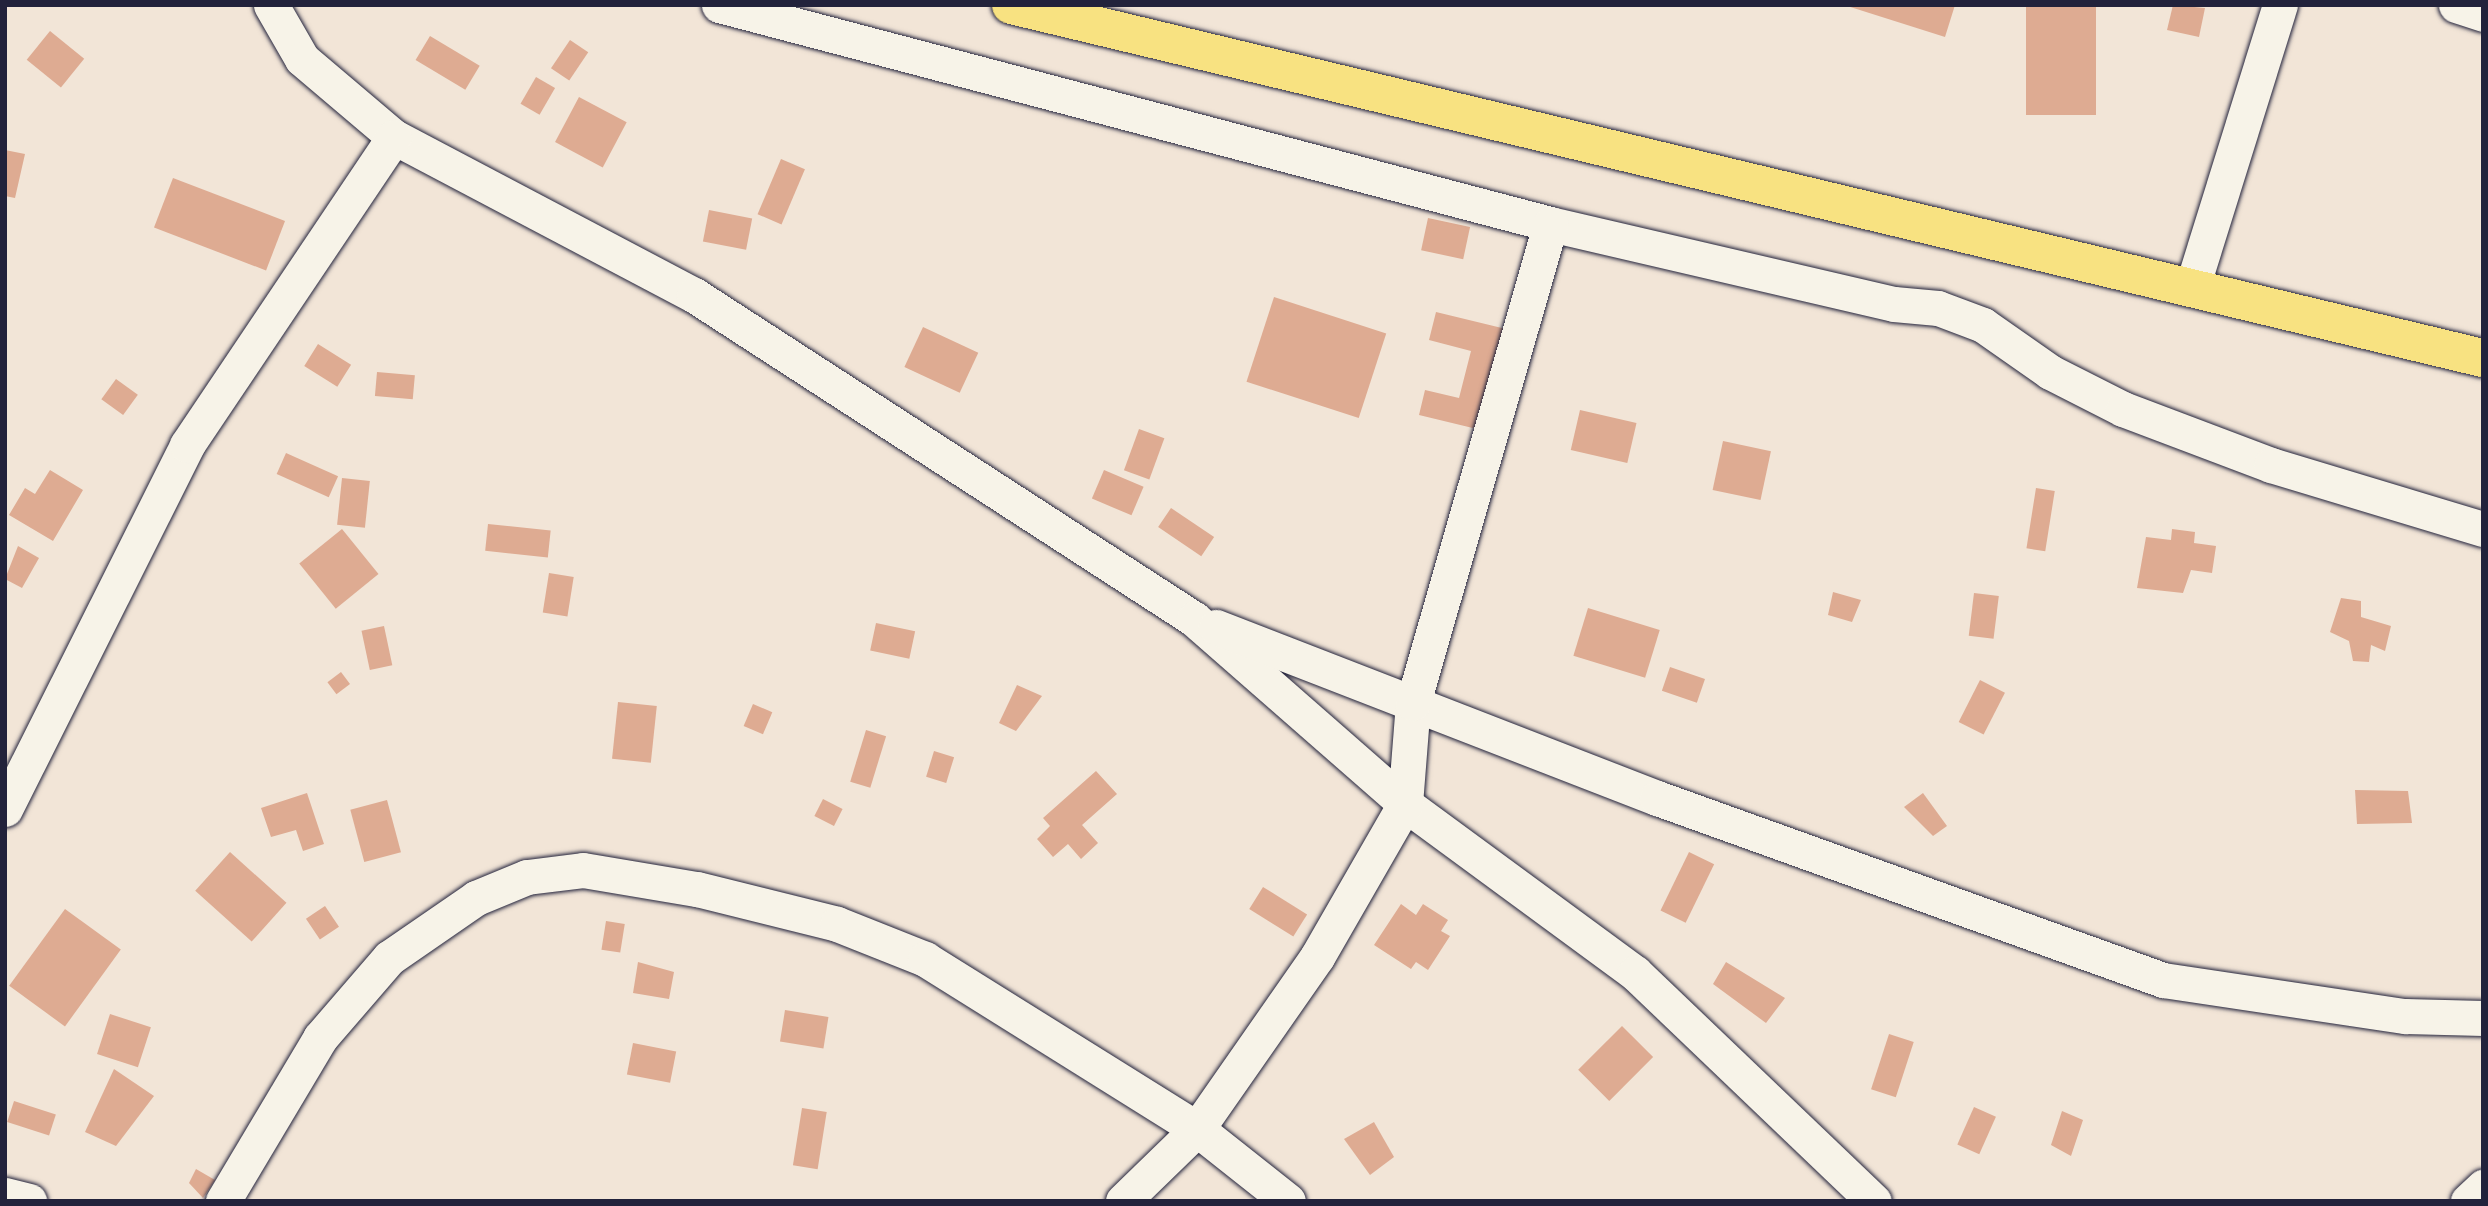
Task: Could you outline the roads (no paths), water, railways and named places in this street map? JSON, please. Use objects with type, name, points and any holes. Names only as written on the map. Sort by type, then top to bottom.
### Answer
[{"type":"main road","points":[[1011,5],[2193,284],[2483,358]]},
{"type":"street","points":[[271,5],[302,59],[394,137],[694,295],[1194,619],[1405,804],[1635,973],[1874,1201]]},
{"type":"street","points":[[719,5],[1550,224],[1894,304],[1938,308],[1983,325],[2050,372],[2123,408],[2271,465],[2483,529]]},
{"type":"street","points":[[2193,284],[2280,5]]},
{"type":"street","points":[[2456,5],[2483,13]]},
{"type":"street","points":[[5,808],[187,445],[394,137]]},
{"type":"street","points":[[1122,1201],[1197,1129],[1317,957],[1405,804],[1413,703],[1550,224]]},
{"type":"street","points":[[1194,619],[1413,703],[2163,980],[2405,1016],[2483,1018]]},
{"type":"street","points":[[223,1201],[320,1038],[389,958],[476,898],[527,877],[583,870],[697,889],[837,924],[925,959],[1197,1129],[1288,1201]]},
{"type":"street","points":[[2468,1201],[2483,1187]]},
{"type":"street","points":[[5,1195],[29,1201]]}]
